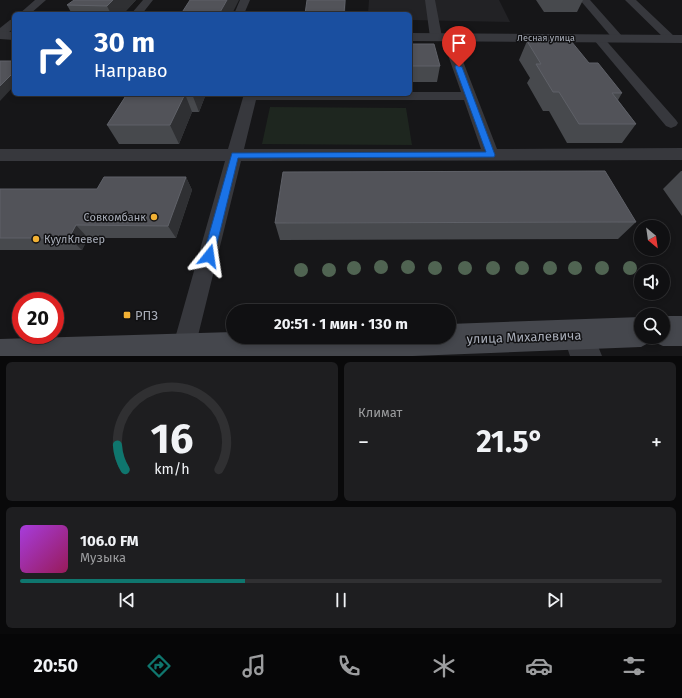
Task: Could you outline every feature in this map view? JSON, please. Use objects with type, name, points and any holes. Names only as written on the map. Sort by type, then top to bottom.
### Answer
[{"type":"main road","points":[[670,331],[682,331]]},
{"type":"main road","name":"улица Михалевича","points":[[0,354],[184,349],[582,346],[634,334]]},
{"type":"street","points":[[0,35],[12,36]]},
{"type":"street","name":"Лесная улица","points":[[412,37],[676,39]]},
{"type":"lane","points":[[26,12],[40,0]]},
{"type":"lane","points":[[138,12],[148,0]]},
{"type":"lane","points":[[240,12],[245,0]]},
{"type":"lane","points":[[430,0],[442,37],[469,96],[491,155]]},
{"type":"lane","points":[[585,0],[618,38]]},
{"type":"lane","points":[[630,0],[676,39]]},
{"type":"lane","points":[[0,35],[12,24]]},
{"type":"lane","points":[[598,38],[671,123]]},
{"type":"lane","points":[[184,349],[251,96]]},
{"type":"lane","points":[[412,96],[469,96]]},
{"type":"lane","points":[[0,155],[682,154]]},
{"type":"shaded area","points":[[369,0],[499,0],[510,22],[412,20],[412,12],[368,12]]},
{"type":"shaded area","points":[[270,107],[406,108],[412,145],[262,144]]},
{"type":"building","points":[[74,0],[113,0],[107,6],[67,5]]},
{"type":"building","points":[[190,0],[227,0],[220,12],[182,12]]},
{"type":"building","points":[[307,0],[345,0],[344,12],[305,12]]},
{"type":"building","points":[[527,41],[571,41],[589,63],[598,63],[622,93],[612,93],[636,124],[579,124],[559,92],[553,92],[536,64],[541,64]]},
{"type":"building","points":[[412,44],[434,44],[440,66],[412,66]]},
{"type":"building","points":[[0,61],[12,61],[12,74],[0,86]]},
{"type":"building","points":[[126,96],[184,96],[170,125],[107,125]]},
{"type":"building","points":[[605,171],[635,220],[634,222],[275,223],[283,172]]},
{"type":"building","points":[[104,177],[186,177],[168,226],[76,225],[69,238],[0,238],[0,189],[97,189]]},
{"type":"place","name":"Совкомбанк","points":[[154,217]]},
{"type":"place","name":"КуулКлевер","points":[[36,239]]},
{"type":"place","name":"РПЗ","points":[[127,315]]},
{"type":"route","points":[[209,256],[235,155],[491,155],[459,67]]}]
